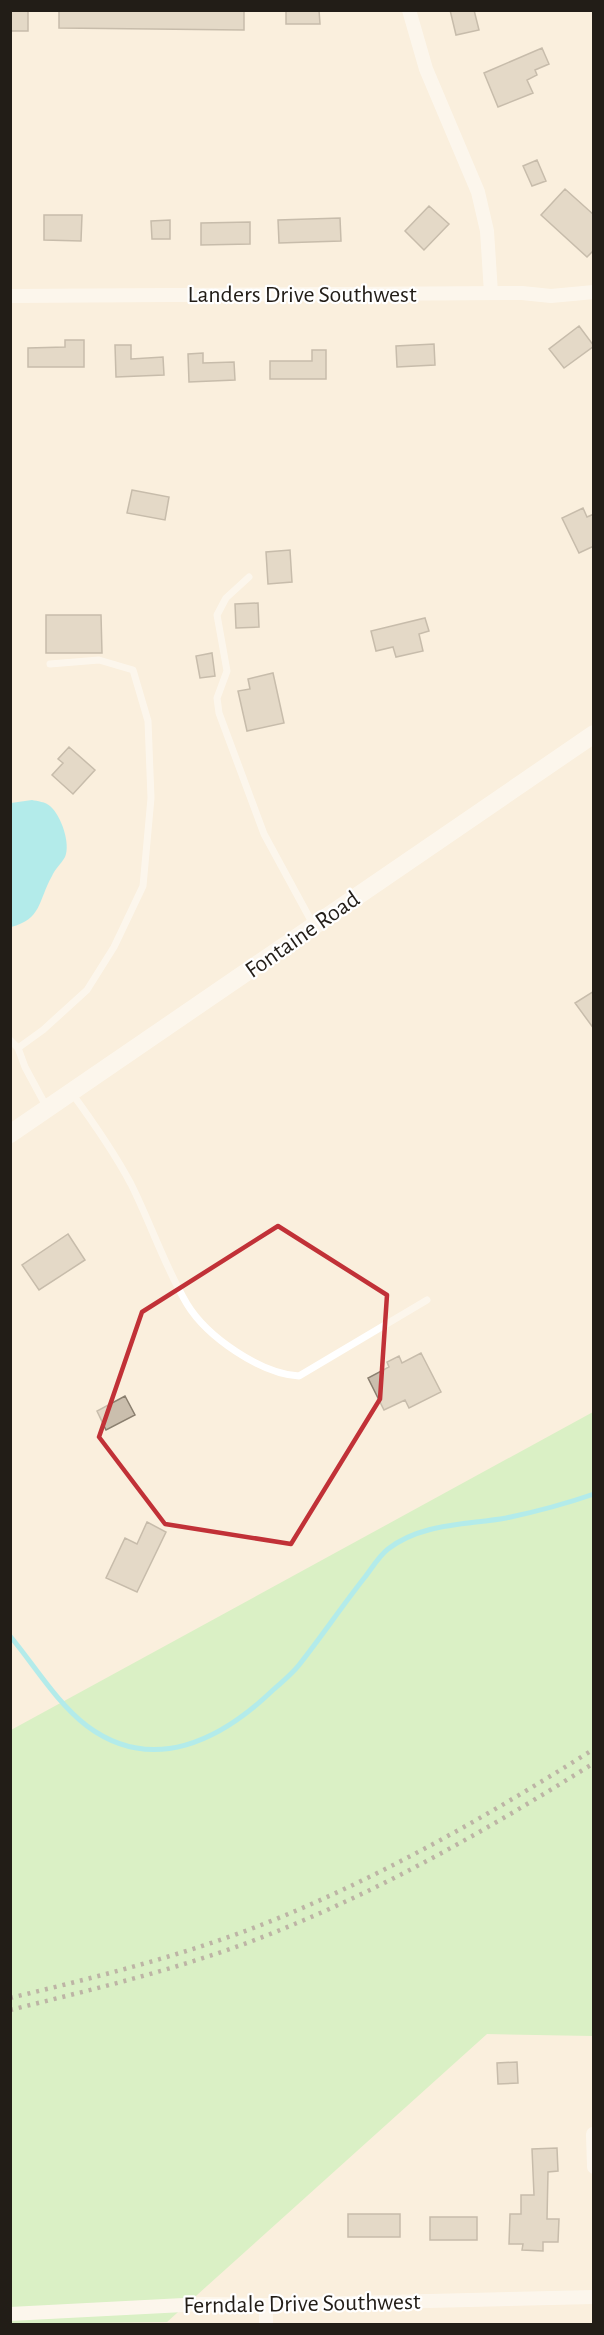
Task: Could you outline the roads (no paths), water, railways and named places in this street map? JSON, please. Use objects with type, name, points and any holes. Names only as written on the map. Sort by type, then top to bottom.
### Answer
[{"type":"main road","name":"Fontaine Road","points":[[10,1134],[594,734]]},
{"type":"street","points":[[409,10],[426,69],[478,192],[487,231],[491,293]]},
{"type":"street","name":"Landers Drive Southwest","points":[[10,296],[491,293],[551,296],[594,292]]},
{"type":"street","points":[[593,2134],[594,2168]]},
{"type":"street","name":"Ferndale Drive Southwest","points":[[10,2314],[136,2306],[594,2297]]},
{"type":"street","points":[[266,2305],[266,2325]]},
{"type":"lane","points":[[249,577],[226,598],[217,615],[227,671],[217,698],[219,712],[264,834],[314,926]]},
{"type":"lane","points":[[18,1048],[43,1030],[87,990],[114,947],[142,886],[151,798],[148,721],[133,670],[99,660],[50,664]]},
{"type":"lane","points":[[10,1040],[18,1048],[25,1067],[48,1109]]},
{"type":"lane","points":[[71,1092],[123,1170],[188,1306],[210,1329],[247,1359],[284,1376],[299,1377],[427,1300]]},
{"type":"water","points":[[32,800],[46,804],[54,810],[64,830],[67,851],[53,873],[34,914],[21,924],[11,927],[11,803]]},
{"type":"waterway","points":[[10,1636],[65,1706],[87,1726],[112,1741],[137,1748],[161,1749],[185,1745],[231,1724],[290,1675],[379,1559],[401,1540],[445,1526],[517,1516],[594,1494]]},
{"type":"railway","points":[[10,1998],[181,1953],[281,1917],[402,1861],[518,1796],[594,1749]]},
{"type":"railway","points":[[10,2010],[184,1964],[285,1928],[404,1873],[519,1809],[594,1763]]}]
